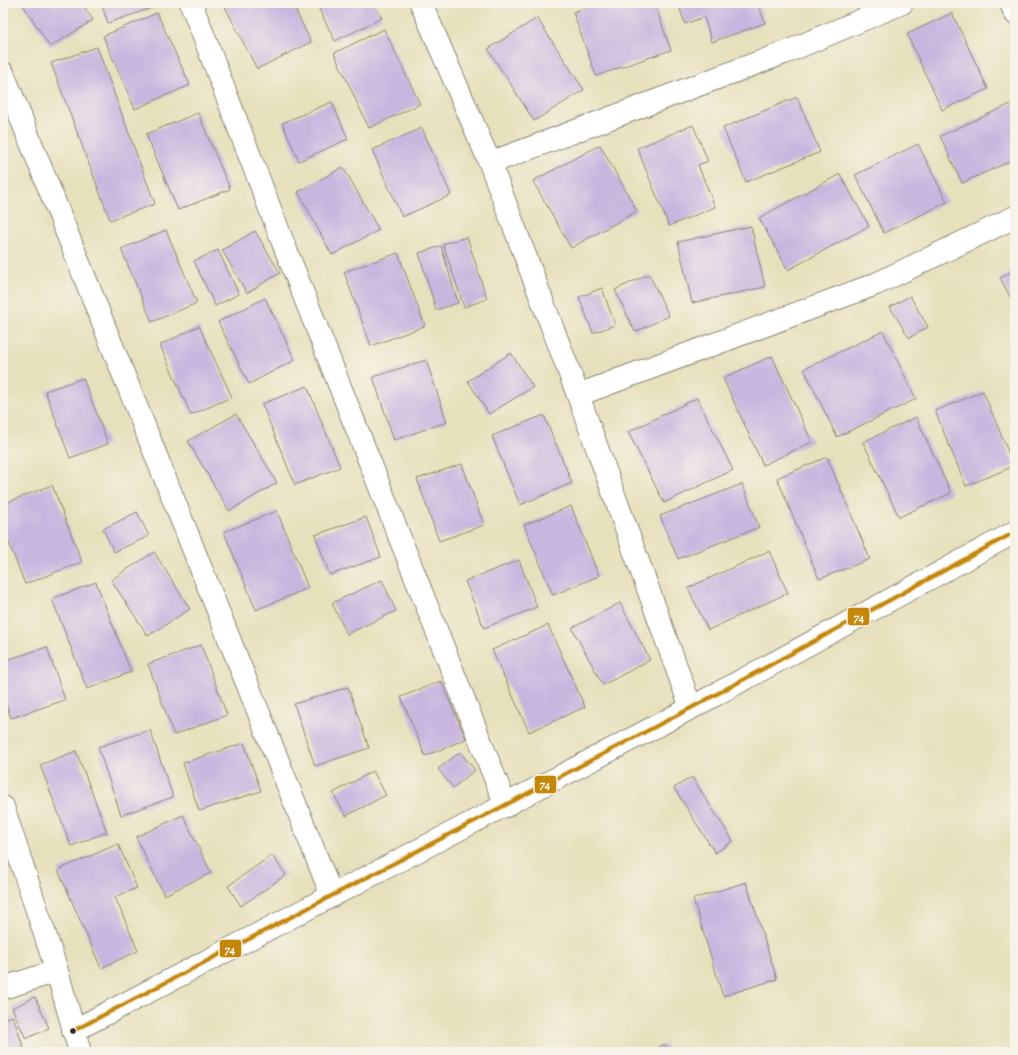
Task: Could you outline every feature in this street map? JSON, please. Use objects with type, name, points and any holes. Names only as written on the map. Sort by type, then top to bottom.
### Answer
[{"type":"street","points":[[191,3],[288,255],[506,806]]},
{"type":"street","points":[[421,3],[490,163],[578,394],[691,708]]},
{"type":"street","points":[[490,163],[784,53],[902,3]]},
{"type":"street","points":[[1011,3],[1015,14]]},
{"type":"street","points":[[3,73],[332,896]]},
{"type":"street","points":[[578,394],[876,284],[1015,216]]},
{"type":"street","points":[[73,1031],[506,806],[691,708],[1015,532]]},
{"type":"street","points":[[3,807],[57,971],[80,1052]]},
{"type":"street","points":[[3,988],[57,971]]},
{"type":"building","points":[[22,3],[82,3],[93,20],[50,47]]},
{"type":"building","points":[[101,3],[154,3],[155,7],[108,23]]},
{"type":"building","points":[[223,3],[292,3],[311,42],[257,69]]},
{"type":"building","points":[[316,3],[374,3],[382,18],[335,41]]},
{"type":"building","points":[[600,3],[654,3],[671,50],[596,76],[573,12]]},
{"type":"building","points":[[678,3],[758,3],[765,23],[712,42],[704,17],[685,24]]},
{"type":"building","points":[[157,13],[190,85],[135,109],[103,36]]},
{"type":"building","points":[[952,13],[988,89],[942,110],[907,34]]},
{"type":"building","points":[[537,18],[584,90],[534,121],[488,49]]},
{"type":"building","points":[[384,29],[420,104],[369,128],[334,53]]},
{"type":"building","points":[[97,47],[155,204],[110,220],[51,63]]},
{"type":"building","points":[[797,97],[820,152],[746,182],[723,128]]},
{"type":"building","points":[[332,102],[348,139],[299,161],[282,123]]},
{"type":"building","points":[[1015,102],[1015,159],[962,183],[940,136]]},
{"type":"building","points":[[198,113],[230,189],[178,210],[146,134]]},
{"type":"building","points":[[693,125],[708,161],[698,165],[715,207],[669,226],[637,148]]},
{"type":"building","points":[[422,128],[451,195],[402,217],[372,150]]},
{"type":"building","points":[[918,144],[947,202],[884,233],[855,175]]},
{"type":"building","points":[[600,145],[637,211],[571,248],[533,181]]},
{"type":"building","points":[[343,167],[379,230],[332,255],[298,192]]},
{"type":"building","points":[[840,174],[869,226],[788,270],[759,218]]},
{"type":"building","points":[[751,226],[765,287],[692,303],[678,242]]},
{"type":"building","points":[[166,230],[197,303],[152,322],[121,249]]},
{"type":"building","points":[[255,231],[280,273],[247,293],[222,250]]},
{"type":"building","points":[[467,237],[487,299],[464,307],[443,244]]},
{"type":"building","points":[[441,246],[458,303],[436,310],[419,253]]},
{"type":"building","points":[[218,250],[239,294],[215,306],[194,261]]},
{"type":"building","points":[[398,253],[425,326],[371,346],[344,272]]},
{"type":"building","points":[[1015,270],[1015,306],[1000,278]]},
{"type":"building","points":[[649,274],[669,316],[635,332],[615,290]]},
{"type":"building","points":[[602,288],[615,325],[593,333],[579,297]]},
{"type":"building","points":[[910,296],[928,327],[909,338],[890,307]]},
{"type":"building","points":[[265,298],[295,360],[249,384],[218,322]]},
{"type":"building","points":[[199,326],[232,397],[191,415],[160,345]]},
{"type":"building","points":[[883,331],[916,399],[837,437],[804,369]]},
{"type":"building","points":[[511,353],[533,387],[489,414],[468,381]]},
{"type":"building","points":[[772,356],[812,442],[763,465],[723,378]]},
{"type":"building","points":[[426,360],[447,422],[394,440],[373,377]]},
{"type":"building","points":[[83,378],[108,444],[70,458],[45,391]]},
{"type":"building","points":[[307,386],[340,467],[295,485],[262,404]]},
{"type":"building","points":[[983,391],[1014,466],[966,486],[935,411]]},
{"type":"building","points":[[697,398],[733,470],[664,503],[628,432]]},
{"type":"building","points":[[236,414],[277,483],[229,511],[188,441]]},
{"type":"building","points":[[544,415],[572,483],[520,505],[492,436]]},
{"type":"building","points":[[916,417],[951,493],[899,517],[863,442]]},
{"type":"building","points":[[827,457],[870,559],[819,579],[777,478]]},
{"type":"building","points":[[462,464],[484,525],[439,541],[417,479]]},
{"type":"building","points":[[742,484],[759,527],[678,559],[660,516]]},
{"type":"building","points":[[52,485],[82,562],[25,584],[3,528],[3,504]]},
{"type":"building","points":[[571,506],[599,576],[553,595],[524,525]]},
{"type":"building","points":[[277,511],[308,588],[256,610],[224,532]]},
{"type":"building","points":[[137,512],[149,536],[114,552],[103,529]]},
{"type":"building","points":[[366,517],[381,557],[330,575],[315,535]]},
{"type":"building","points":[[769,551],[788,593],[708,630],[688,588]]},
{"type":"building","points":[[154,552],[190,609],[148,636],[111,580]]},
{"type":"building","points":[[519,560],[537,607],[484,628],[465,581]]},
{"type":"building","points":[[382,580],[396,611],[347,634],[332,603]]},
{"type":"building","points":[[96,582],[131,672],[87,689],[52,599]]},
{"type":"building","points":[[620,603],[650,660],[603,685],[572,628]]},
{"type":"building","points":[[548,625],[585,707],[529,732],[492,650]]},
{"type":"building","points":[[201,645],[227,715],[174,735],[148,664]]},
{"type":"building","points":[[47,647],[65,700],[11,718],[3,695],[3,661]]},
{"type":"building","points":[[441,681],[466,739],[425,756],[401,697]]},
{"type":"building","points":[[348,687],[369,748],[315,766],[294,704]]},
{"type":"building","points":[[150,730],[173,797],[121,815],[98,747]]},
{"type":"building","points":[[244,743],[261,791],[199,811],[183,763]]},
{"type":"building","points":[[76,751],[107,832],[71,846],[40,765]]},
{"type":"building","points":[[460,752],[475,770],[453,788],[438,769]]},
{"type":"building","points":[[373,771],[386,795],[346,816],[333,793]]},
{"type":"building","points":[[692,777],[733,841],[715,853],[674,788]]},
{"type":"building","points":[[183,815],[211,873],[164,895],[136,837]]},
{"type":"building","points":[[118,844],[137,888],[115,897],[138,951],[101,968],[58,870]]},
{"type":"building","points":[[272,855],[286,875],[241,906],[228,886]]},
{"type":"building","points":[[746,882],[777,979],[723,996],[693,899]]},
{"type":"building","points":[[35,997],[49,1028],[26,1039],[12,1008]]},
{"type":"building","points":[[13,1016],[25,1052],[3,1052],[3,1019]]},
{"type":"building","points":[[664,1044],[670,1052],[652,1052]]},
{"type":"transit line","name":"74","points":[[73,1031],[691,708],[1015,532]]}]
